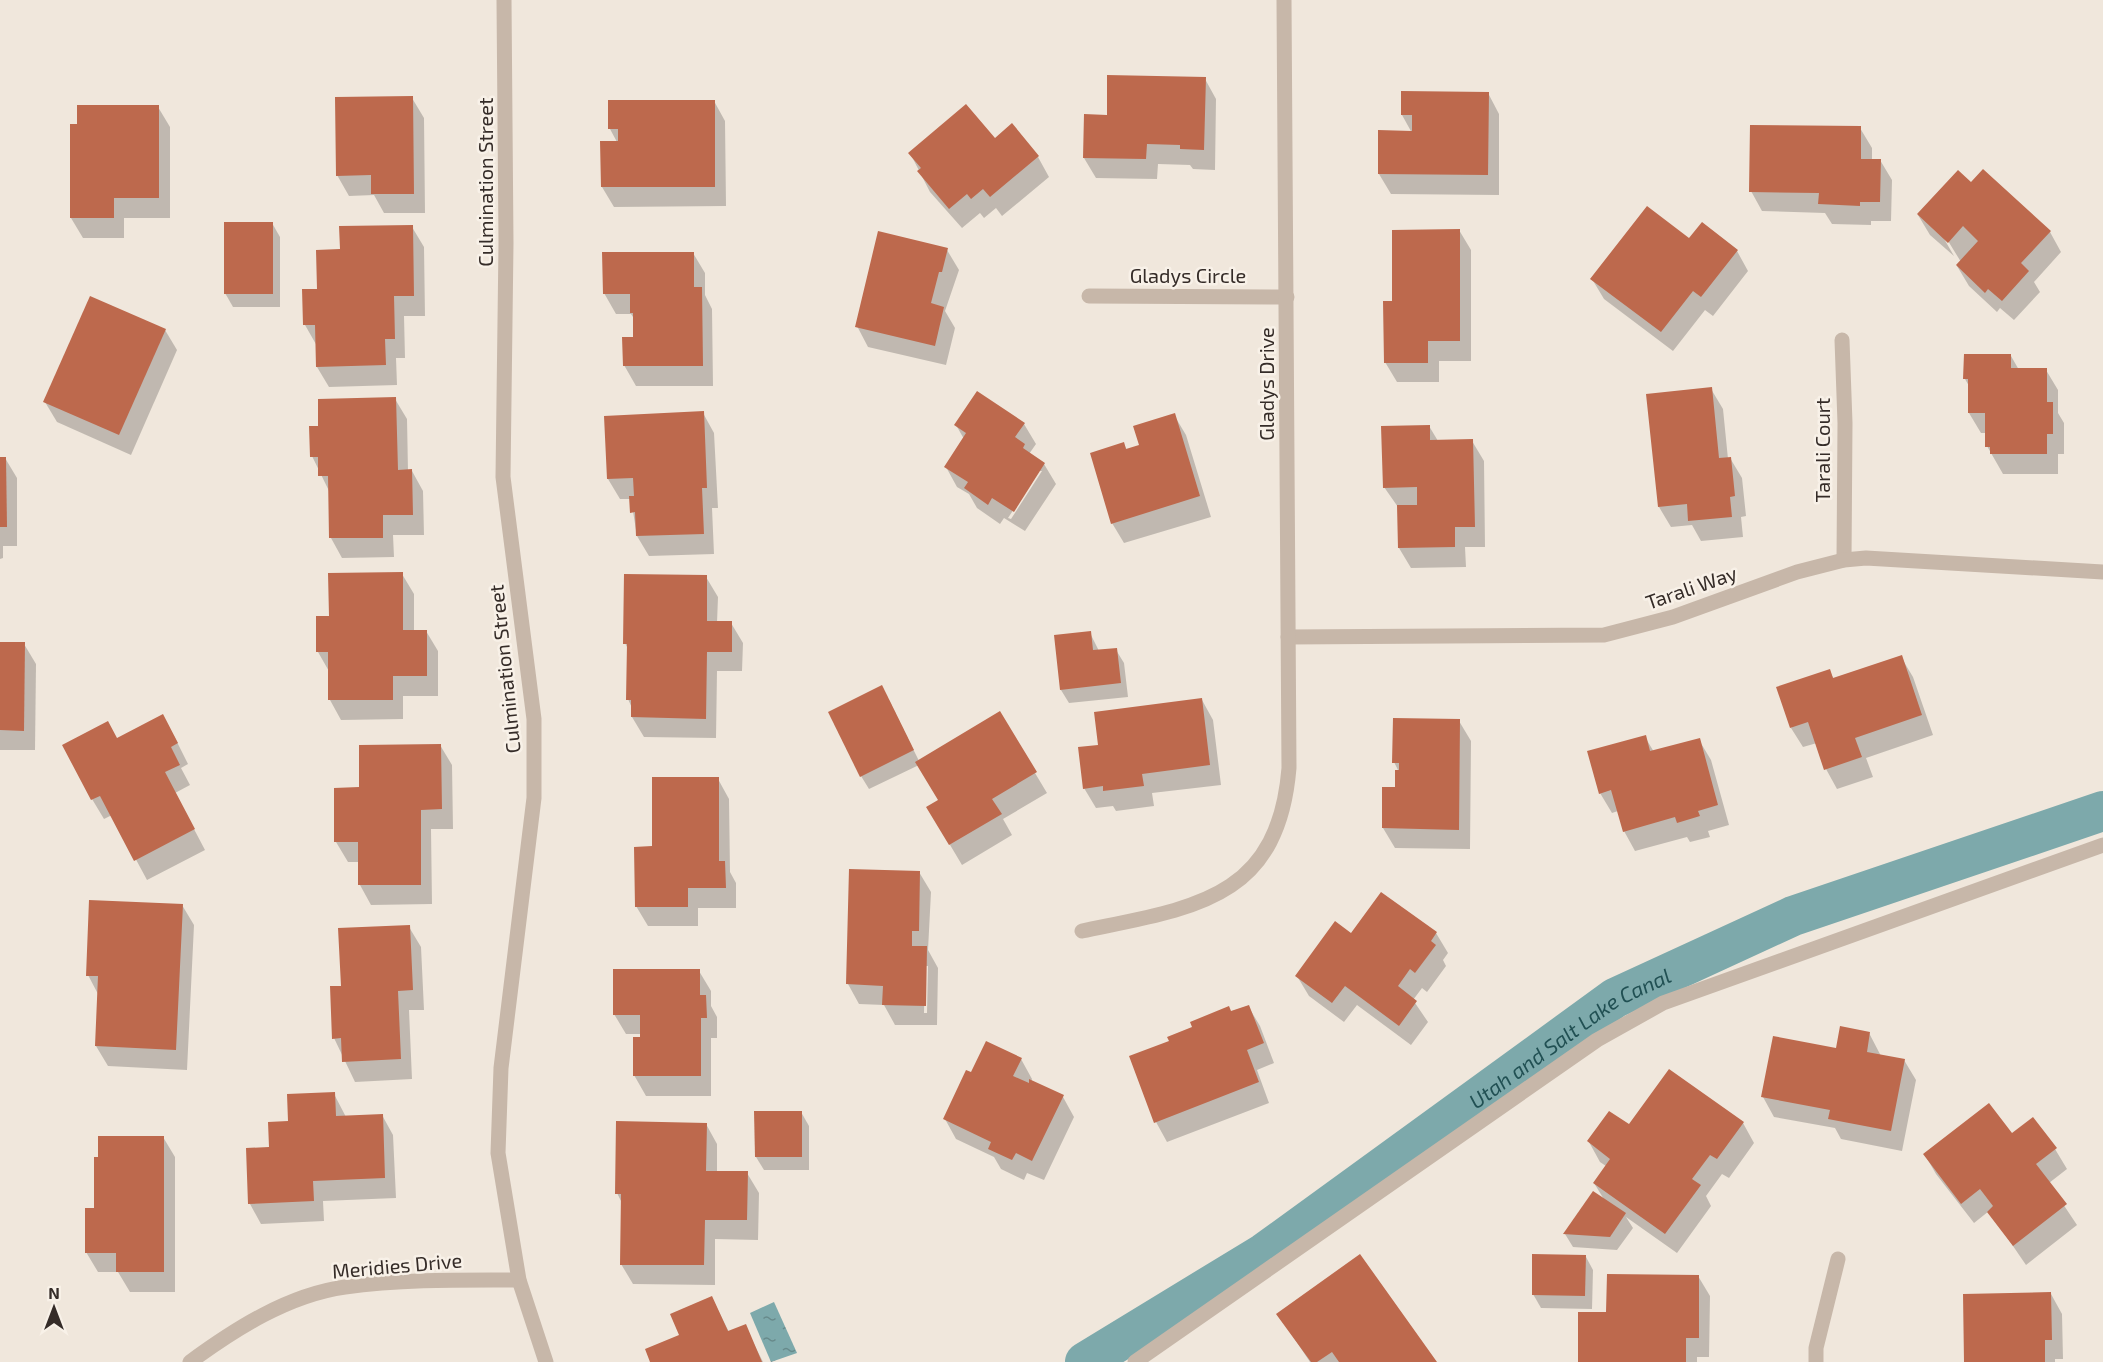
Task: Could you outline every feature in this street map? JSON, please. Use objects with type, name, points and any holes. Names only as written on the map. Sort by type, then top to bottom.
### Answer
[{"type":"street","name":"Culmination Street","points":[[504,0],[506,266],[503,477],[534,719],[534,798],[501,1068],[498,1154],[519,1280],[546,1362]]},
{"type":"street","name":"Gladys Drive","points":[[1082,931],[1163,914],[1201,903],[1234,885],[1259,861],[1276,833],[1287,801],[1289,768],[1284,0]]},
{"type":"street","name":"Gladys Circle","points":[[1089,296],[1287,297]]},
{"type":"street","name":"Tarali Court","points":[[1842,340],[1845,423],[1844,560]]},
{"type":"street","name":"Tarali Way","points":[[1288,637],[1604,635],[1638,628],[1797,572],[1844,560],[1889,558],[2103,572]]},
{"type":"street","points":[[1135,1362],[1597,1040],[1663,1003],[2103,845]]},
{"type":"street","points":[[1816,1362],[1816,1348],[1838,1259]]},
{"type":"street","name":"Meridies Drive","points":[[190,1362],[234,1330],[289,1304],[344,1287],[462,1280],[519,1280]]},
{"type":"water","points":[[774,1302],[797,1353],[771,1362],[750,1313]]},
{"type":"building","points":[[1107,75],[1206,77],[1204,150],[1180,149],[1180,145],[1147,144],[1146,159],[1083,158],[1084,114],[1107,115]]},
{"type":"building","points":[[1401,91],[1489,92],[1488,175],[1378,174],[1378,130],[1412,131],[1412,115],[1401,115]]},
{"type":"building","points":[[413,96],[414,194],[371,194],[371,175],[336,176],[335,97]]},
{"type":"building","points":[[608,100],[715,100],[715,187],[601,187],[600,141],[618,141],[618,129],[608,129]]},
{"type":"building","points":[[966,104],[995,138],[1012,123],[1039,156],[990,197],[983,189],[971,199],[967,194],[949,209],[917,171],[921,168],[908,153]]},
{"type":"building","points":[[77,105],[159,105],[159,198],[114,198],[114,218],[70,218],[70,124],[77,124]]},
{"type":"building","points":[[1750,125],[1861,126],[1861,159],[1881,159],[1880,202],[1860,202],[1860,206],[1818,204],[1819,193],[1749,192]]},
{"type":"building","points":[[1983,169],[2051,231],[2021,263],[2029,271],[2002,301],[1988,289],[1985,293],[1956,265],[1978,241],[1963,226],[1948,243],[1917,214],[1958,170],[1971,182]]},
{"type":"building","points":[[1647,206],[1689,238],[1702,222],[1738,250],[1701,297],[1693,291],[1661,332],[1590,279]]},
{"type":"building","points":[[224,222],[273,222],[273,294],[224,294]]},
{"type":"building","points":[[413,225],[414,296],[394,296],[395,339],[385,339],[386,365],[316,367],[315,325],[303,325],[302,289],[317,289],[316,250],[340,249],[339,226]]},
{"type":"building","points":[[1460,229],[1460,341],[1428,341],[1428,363],[1384,363],[1383,301],[1392,301],[1392,230]]},
{"type":"building","points":[[878,231],[948,248],[931,303],[944,307],[935,346],[855,327]]},
{"type":"building","points":[[602,252],[694,252],[694,287],[702,287],[703,366],[623,366],[622,337],[633,337],[630,294],[603,294]]},
{"type":"building","points":[[90,296],[166,329],[119,435],[43,402]]},
{"type":"building","points":[[1964,354],[2011,354],[2011,368],[2047,368],[2047,402],[2053,402],[2053,434],[2047,434],[2047,454],[1990,454],[1990,447],[1985,447],[1985,413],[1968,413],[1968,379],[1963,379]]},
{"type":"building","points":[[1712,387],[1719,458],[1731,457],[1735,496],[1730,497],[1732,517],[1688,521],[1687,504],[1658,507],[1646,394]]},
{"type":"building","points":[[977,391],[1025,423],[1015,437],[1025,444],[1023,448],[1045,463],[1014,512],[992,498],[988,505],[964,488],[968,482],[944,467],[966,433],[954,425]]},
{"type":"building","points":[[396,397],[398,470],[412,469],[413,515],[383,515],[383,538],[329,538],[328,476],[318,476],[318,457],[310,457],[309,426],[318,426],[318,399]]},
{"type":"building","points":[[704,411],[707,488],[702,488],[704,534],[636,536],[635,512],[630,513],[629,496],[634,496],[633,478],[607,479],[604,416]]},
{"type":"building","points":[[1175,413],[1200,496],[1111,524],[1090,453],[1124,442],[1126,449],[1139,445],[1133,426]]},
{"type":"building","points":[[1430,425],[1430,440],[1473,439],[1475,527],[1455,527],[1455,547],[1398,548],[1397,505],[1417,505],[1417,487],[1383,488],[1381,426]]},
{"type":"building","points":[[0,457],[6,457],[7,527],[0,527]]},
{"type":"building","points":[[403,572],[403,630],[427,630],[427,676],[393,676],[393,700],[328,700],[328,652],[316,652],[316,616],[329,616],[328,573]]},
{"type":"building","points":[[624,574],[707,575],[707,621],[732,621],[732,652],[707,652],[706,719],[631,717],[631,700],[626,700],[627,644],[623,644]]},
{"type":"building","points":[[1091,631],[1093,650],[1117,648],[1121,683],[1060,690],[1054,635]]},
{"type":"building","points":[[0,642],[25,642],[24,731],[0,730]]},
{"type":"building","points":[[1902,655],[1922,715],[1855,738],[1862,757],[1824,770],[1808,722],[1790,728],[1776,687],[1830,669],[1833,678]]},
{"type":"building","points":[[882,685],[914,750],[860,777],[828,712]]},
{"type":"building","points":[[1202,698],[1210,765],[1142,774],[1144,786],[1103,791],[1103,786],[1083,789],[1078,747],[1098,745],[1094,712]]},
{"type":"building","points":[[1000,711],[1037,772],[992,799],[1002,814],[949,845],[926,807],[938,800],[915,762]]},
{"type":"building","points":[[163,714],[178,743],[171,747],[180,765],[165,772],[195,829],[134,861],[100,796],[91,800],[62,745],[108,721],[117,738]]},
{"type":"building","points":[[1393,718],[1460,719],[1459,830],[1382,828],[1382,787],[1395,787],[1395,770],[1399,770],[1399,763],[1392,763]]},
{"type":"building","points":[[1646,735],[1650,751],[1700,738],[1718,805],[1698,811],[1700,816],[1677,823],[1675,817],[1623,832],[1611,790],[1599,794],[1587,751]]},
{"type":"building","points":[[441,744],[442,809],[421,810],[421,885],[358,885],[358,842],[334,842],[334,788],[359,787],[359,745]]},
{"type":"building","points":[[652,777],[719,777],[719,861],[725,861],[726,888],[688,888],[688,907],[635,907],[634,847],[652,846]]},
{"type":"building","points":[[849,869],[920,871],[919,931],[912,931],[912,946],[927,946],[926,1006],[882,1005],[883,986],[846,984]]},
{"type":"building","points":[[1381,892],[1437,932],[1431,941],[1436,945],[1415,973],[1410,969],[1398,986],[1417,1001],[1399,1026],[1345,986],[1332,1003],[1295,976],[1335,921],[1351,933]]},
{"type":"building","points":[[89,900],[183,904],[176,1050],[95,1046],[98,976],[86,976]]},
{"type":"building","points":[[410,925],[413,990],[398,991],[401,1059],[342,1062],[341,1038],[332,1039],[330,986],[341,986],[338,928]]},
{"type":"building","points":[[613,969],[700,969],[700,995],[706,995],[707,1018],[701,1018],[701,1076],[633,1076],[633,1037],[640,1037],[640,1015],[613,1015]]},
{"type":"building","points":[[1249,1005],[1264,1043],[1247,1050],[1259,1082],[1154,1123],[1129,1056],[1169,1041],[1167,1037],[1192,1027],[1190,1022],[1229,1006],[1231,1011]]},
{"type":"building","points":[[1840,1026],[1870,1032],[1867,1052],[1905,1059],[1891,1131],[1828,1119],[1830,1110],[1761,1097],[1773,1036],[1836,1048]]},
{"type":"building","points":[[986,1041],[1022,1058],[1013,1076],[1029,1083],[1029,1079],[1064,1095],[1032,1161],[1016,1153],[1012,1160],[988,1149],[991,1142],[943,1119],[966,1070],[971,1072]]},
{"type":"building","points":[[1669,1069],[1744,1122],[1717,1159],[1710,1155],[1692,1179],[1701,1185],[1665,1234],[1593,1183],[1610,1159],[1587,1141],[1609,1111],[1629,1124]]},
{"type":"building","points":[[335,1092],[336,1116],[383,1114],[385,1178],[313,1181],[314,1201],[248,1204],[246,1148],[269,1147],[268,1122],[288,1121],[287,1094]]},
{"type":"building","points":[[1989,1103],[2012,1133],[2033,1117],[2057,1148],[2036,1164],[2067,1204],[2013,1246],[1987,1212],[1993,1206],[1980,1189],[1961,1204],[1923,1154]]},
{"type":"building","points":[[754,1111],[802,1111],[802,1157],[755,1157]]},
{"type":"building","points":[[616,1121],[707,1123],[706,1171],[748,1171],[747,1220],[705,1220],[704,1265],[620,1265],[621,1194],[615,1194]]},
{"type":"building","points":[[98,1136],[164,1136],[164,1272],[116,1272],[116,1253],[85,1253],[85,1208],[94,1208],[94,1157],[98,1157]]},
{"type":"building","points":[[1593,1191],[1626,1213],[1610,1237],[1563,1234]]},
{"type":"building","points":[[1360,1254],[1437,1362],[1339,1362],[1332,1352],[1317,1362],[1311,1362],[1276,1314]]},
{"type":"building","points":[[1532,1254],[1586,1255],[1585,1296],[1532,1295]]},
{"type":"building","points":[[1607,1274],[1699,1275],[1699,1338],[1686,1338],[1686,1362],[1578,1362],[1578,1312],[1606,1312]]},
{"type":"building","points":[[2051,1292],[2052,1340],[2045,1340],[2045,1362],[1964,1362],[1963,1294]]},
{"type":"building","points":[[712,1296],[728,1331],[746,1324],[762,1362],[650,1362],[645,1349],[679,1335],[670,1314]]},
{"type":"waterway","name":"Utah and Salt Lake Canal","points":[[1085,1362],[1264,1253],[1615,998],[1793,916],[2103,811]]}]
